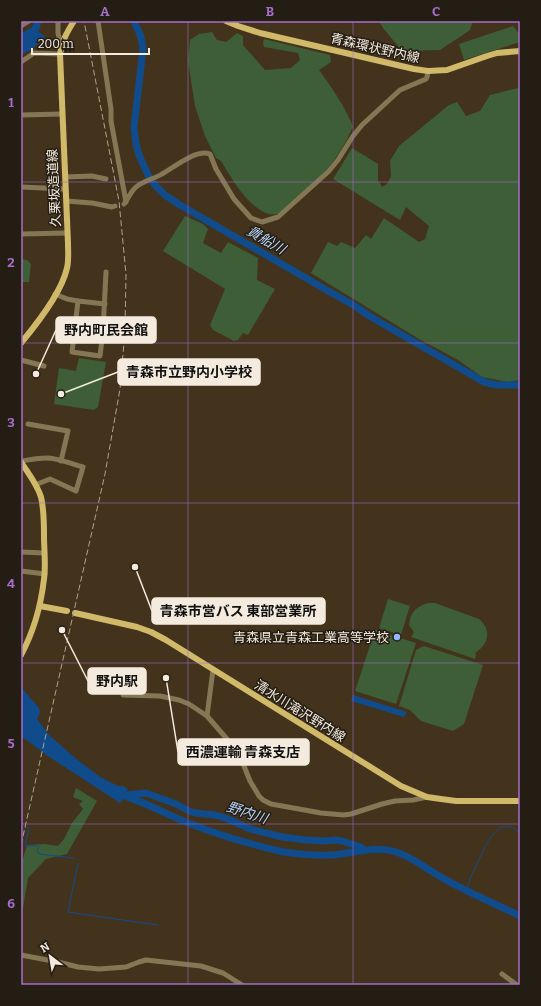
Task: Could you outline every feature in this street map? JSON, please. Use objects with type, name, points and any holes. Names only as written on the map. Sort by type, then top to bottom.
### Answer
[{"type":"main road","name":"久栗坂造道線","points":[[21,343],[55,294],[67,269],[68,256],[60,54],[61,46],[66,33],[74,21]]},
{"type":"main road","name":"青森環状野内線","points":[[226,21],[260,33],[414,70],[447,70],[497,53],[520,51]]},
{"type":"main road","points":[[21,462],[41,498],[43,512],[45,574],[40,606],[33,628],[21,655]]},
{"type":"main road","points":[[40,606],[67,611]]},
{"type":"main road","name":"清水川滝沢野内線","points":[[75,613],[137,627],[151,632],[394,783],[427,797],[456,801],[520,801]]},
{"type":"street","points":[[21,26],[29,21]]},
{"type":"street","points":[[58,21],[58,33],[61,46]]},
{"type":"street","points":[[98,21],[111,120],[125,203],[135,188],[162,174],[182,160],[207,152],[210,154],[219,174],[234,199],[251,218],[262,222],[278,217],[328,172],[362,125],[400,90],[426,79],[428,70]]},
{"type":"street","points":[[21,62],[34,53],[60,54]]},
{"type":"street","points":[[21,115],[62,114]]},
{"type":"street","points":[[65,177],[92,176],[106,179]]},
{"type":"street","points":[[21,187],[65,189]]},
{"type":"street","points":[[66,201],[92,203],[112,207],[114,206]]},
{"type":"street","points":[[21,234],[67,233]]},
{"type":"street","points":[[78,301],[72,352],[100,356],[106,272]]},
{"type":"street","points":[[55,294],[68,299],[104,304]]},
{"type":"street","points":[[21,360],[44,366]]},
{"type":"street","points":[[28,424],[68,431],[61,461]]},
{"type":"street","points":[[21,462],[45,458],[83,467],[76,492],[50,479],[35,485]]},
{"type":"street","points":[[21,552],[44,553]]},
{"type":"street","points":[[21,571],[45,574]]},
{"type":"street","points":[[207,716],[214,670]]},
{"type":"street","points":[[123,695],[160,696],[179,700],[189,704],[207,716],[227,739],[242,761],[250,781],[259,796],[271,804],[344,815],[382,804],[427,797]]},
{"type":"street","points":[[21,955],[89,968],[126,967],[146,960],[201,966],[224,973],[242,985]]},
{"type":"street","points":[[502,974],[517,985]]},
{"type":"green space","points":[[379,21],[473,21],[470,30],[440,50],[402,51]]},
{"type":"green space","points":[[513,26],[520,35],[520,42],[464,60],[459,44]]},
{"type":"green space","points":[[212,32],[217,40],[226,42],[237,33],[243,36],[243,45],[265,70],[291,68],[300,60],[298,53],[264,47],[264,39],[330,55],[331,62],[319,70],[342,104],[353,127],[340,152],[322,176],[279,213],[272,215],[261,211],[247,199],[235,184],[221,161],[216,158],[205,136],[195,106],[188,61],[190,40],[199,34]]},
{"type":"green space","points":[[518,88],[520,93],[520,380],[508,382],[482,377],[458,360],[419,339],[311,273],[328,242],[337,246],[341,242],[355,248],[366,235],[371,239],[384,218],[419,242],[425,239],[429,226],[406,207],[400,220],[333,179],[352,148],[378,164],[378,180],[382,187],[387,184],[391,176],[390,161],[399,146],[449,105],[457,102],[466,116],[480,111],[490,95]]},
{"type":"green space","points":[[185,216],[203,224],[208,229],[203,243],[221,253],[228,242],[258,258],[257,280],[275,289],[248,335],[243,333],[238,340],[234,341],[213,330],[210,325],[225,289],[163,251]]},
{"type":"green space","points":[[21,259],[27,260],[31,264],[29,282],[21,282]]},
{"type":"green space","points":[[79,358],[106,362],[98,407],[94,410],[54,404],[59,368],[76,371]]},
{"type":"green space","points":[[388,599],[410,606],[401,635],[379,628]]},
{"type":"green space","points":[[428,603],[435,603],[479,619],[483,623],[486,628],[487,637],[480,649],[475,653],[475,659],[411,637],[414,632],[409,625],[412,613],[420,606]]},
{"type":"green space","points":[[375,630],[416,643],[396,704],[355,691]]},
{"type":"green space","points":[[424,646],[483,665],[464,724],[453,731],[421,721],[410,710],[399,706],[416,650]]},
{"type":"green space","points":[[76,788],[97,801],[67,854],[46,859],[28,878],[21,920],[21,865],[27,845],[45,844],[58,846],[64,839],[72,823],[83,809],[79,804],[83,801],[73,797]]},
{"type":"water","points":[[35,24],[39,25],[36,29],[45,37],[32,49],[21,55],[21,33],[29,28],[32,29]]},
{"type":"water","points":[[21,687],[39,708],[40,712],[37,719],[49,735],[100,777],[128,789],[120,803],[48,756],[21,736]]},
{"type":"water","points":[[353,695],[407,712],[404,717],[351,701]]},
{"type":"waterway","name":"貴船川","points":[[21,42],[32,34],[38,21]]},
{"type":"waterway","name":"貴船川","points":[[134,21],[141,37],[143,49],[134,127],[136,144],[148,175],[154,184],[165,195],[484,382],[496,385],[520,385]]},
{"type":"waterway","name":"野内川","points":[[115,793],[134,799],[212,832],[284,852],[307,855],[338,854],[380,849],[396,852],[414,860],[460,888],[520,916]]},
{"type":"waterway","name":"野内川","points":[[126,795],[146,793],[176,804],[189,811],[215,815],[250,829],[282,837],[306,840],[342,841],[361,847],[364,850]]},
{"type":"waterway","points":[[467,891],[470,880],[484,848],[493,834],[505,826],[511,827],[520,832]]},
{"type":"waterway","points":[[26,827],[29,828],[25,846],[39,846],[37,851],[39,854],[74,858]]},
{"type":"waterway","points":[[78,863],[68,912],[158,925]]},
{"type":"railway","points":[[21,845],[105,474],[120,389],[125,331],[126,274],[119,201],[84,21]]},
{"type":"place","name":"野内町民会館","points":[[36,374]]},
{"type":"place","name":"青森市立野内小学校","points":[[61,394]]},
{"type":"place","name":"青森市営バス 東部営業所","points":[[135,567]]},
{"type":"place","name":"野内駅","points":[[62,630]]},
{"type":"place","name":"青森県立青森工業高等学校","points":[[397,637]]},
{"type":"place","name":"西濃運輸 青森支店","points":[[166,678]]}]
